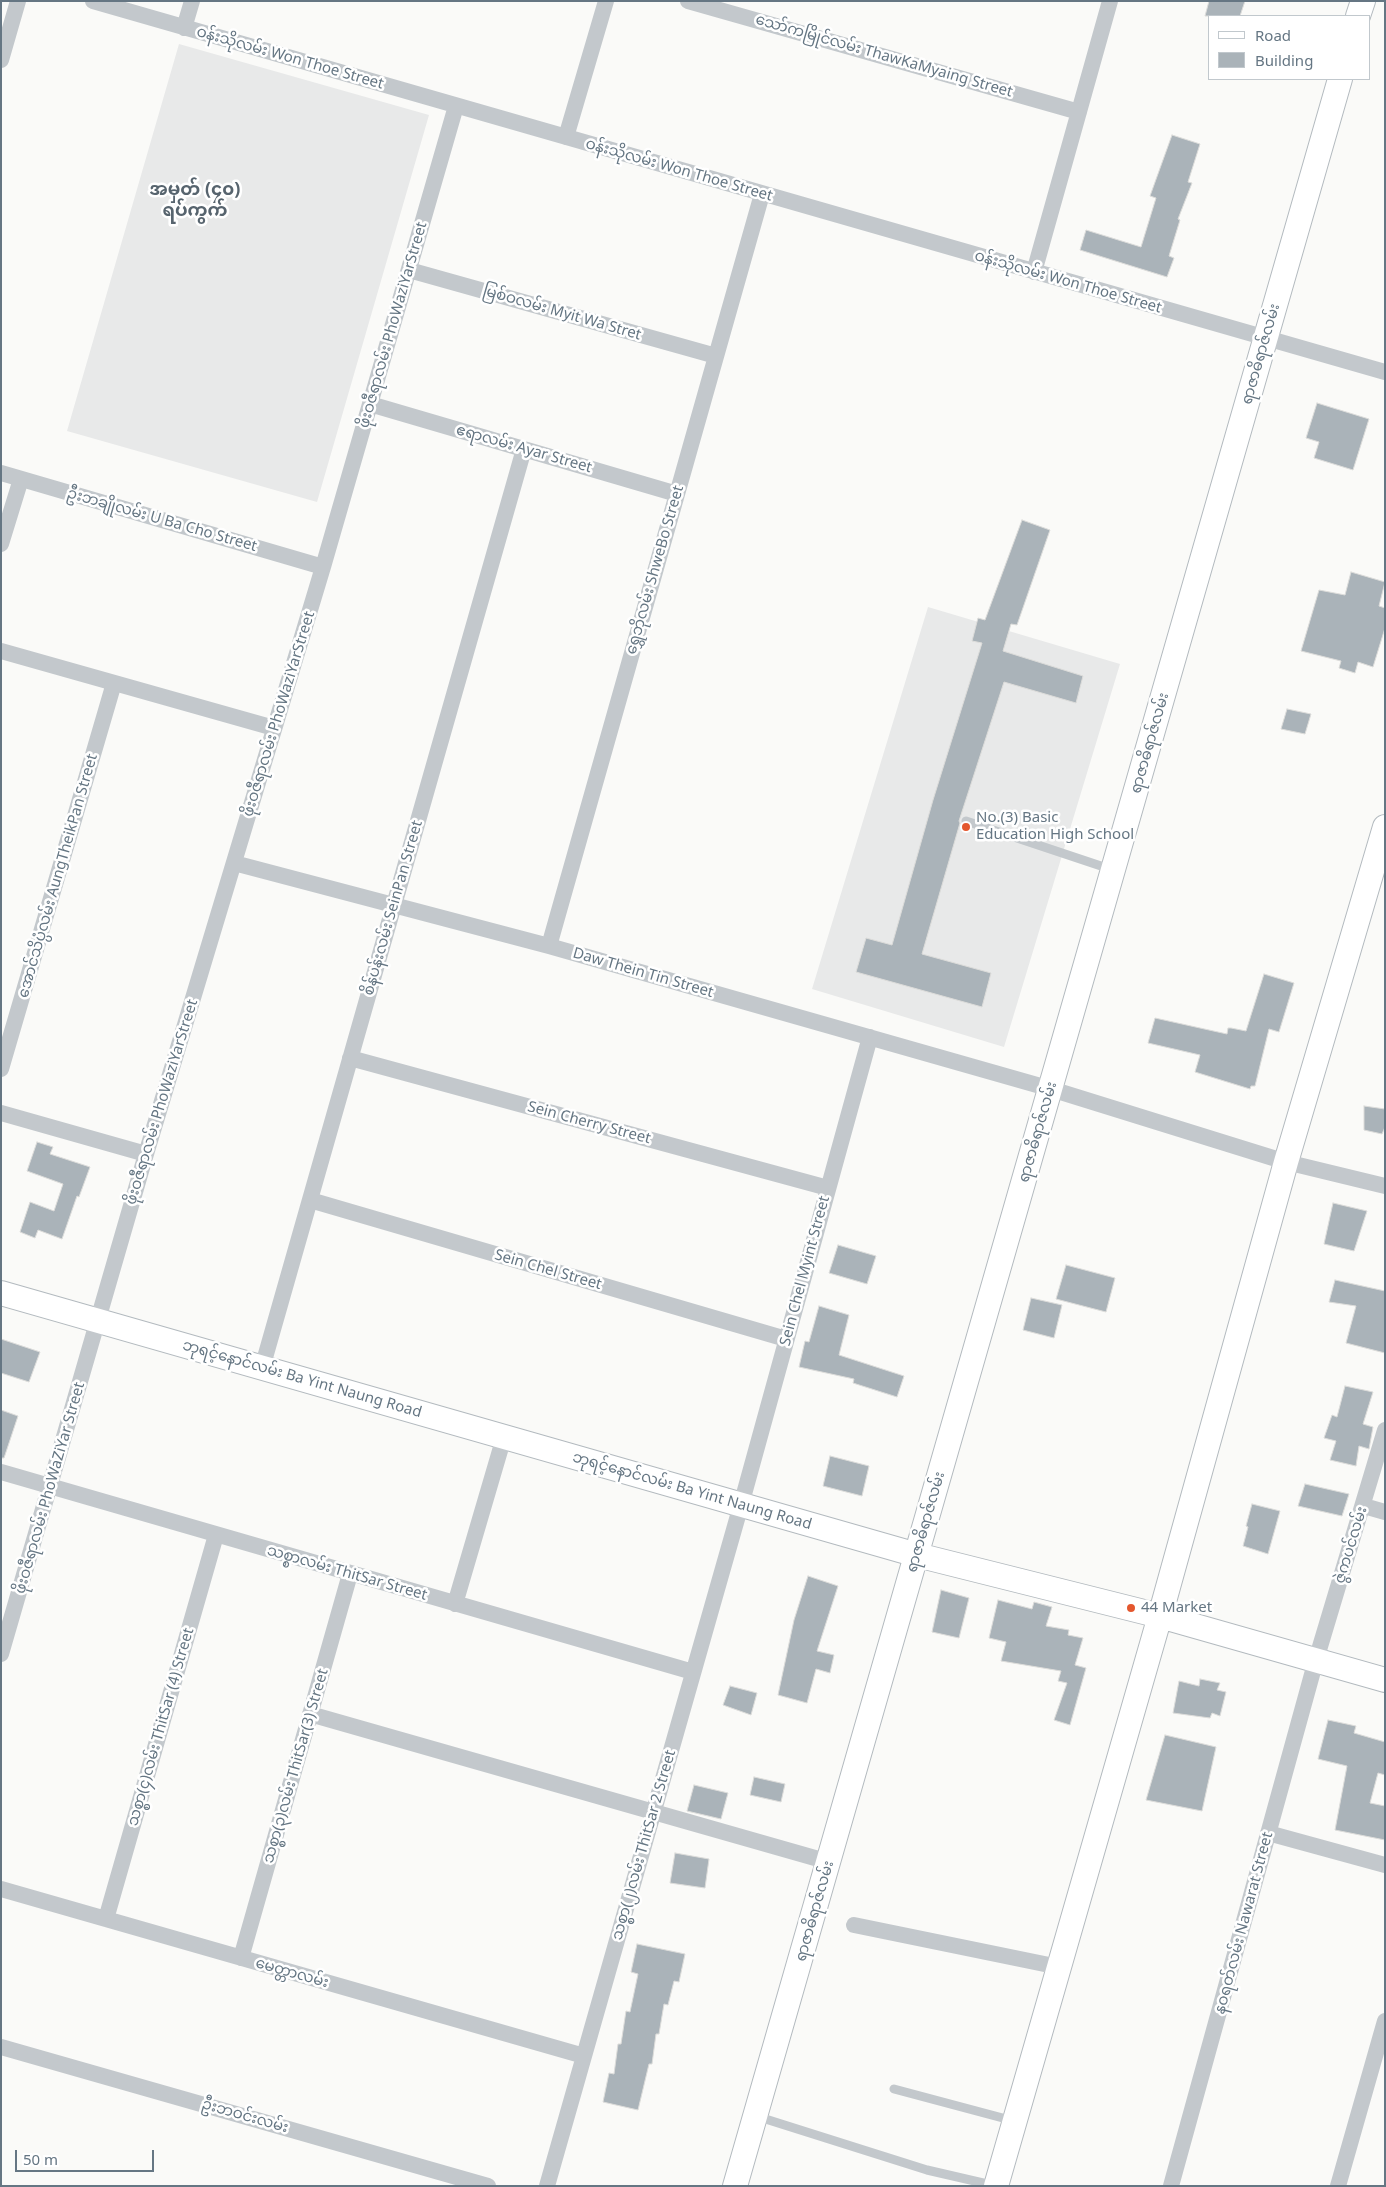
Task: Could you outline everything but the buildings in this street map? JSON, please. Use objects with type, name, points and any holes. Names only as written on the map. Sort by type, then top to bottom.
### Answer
[{"type":"street","points":[[1,60],[18,1]]},
{"type":"street","name":"ဝန်းသိုလမ်း Won Thoe Street","points":[[92,1],[1385,372]]},
{"type":"street","points":[[184,28],[192,1]]},
{"type":"street","points":[[566,138],[606,1]]},
{"type":"street","name":"သော်ကမြိုင်လမ်း ThawKaMyaing Street","points":[[688,1],[721,6],[1079,112]]},
{"type":"street","points":[[1034,272],[1110,1]]},
{"type":"street","points":[[1358,15],[1363,1]]},
{"type":"street","name":"ရာဇာဓိရာဇ်လမ်း","points":[[735,2186],[1340,80]]},
{"type":"street","name":"ဖိုးဝဇီရာလမ်း PhoWaziYarStreet","points":[[98,1321],[146,1154],[323,567],[456,106]]},
{"type":"street","name":"ရွှေဘိုလမ်း ShweBo Street","points":[[549,946],[762,194]]},
{"type":"street","name":"မြစ်ဝလမ်း Myit Wa Stret","points":[[409,270],[716,356]]},
{"type":"street","name":"ဧရာလမ်း Ayar Street","points":[[370,404],[677,494]]},
{"type":"street","name":"စိန်ပန်းလမ်း SeinPan Street","points":[[262,1368],[524,449]]},
{"type":"street","name":"ဦးဘချိုလမ်း U Ba Cho Street","points":[[1,473],[323,567]]},
{"type":"street","points":[[1,544],[20,479]]},
{"type":"street","points":[[1,651],[274,728]]},
{"type":"street","name":"အောင်သိပ္ပံလမ်း AungTheikPan Street","points":[[1,1070],[114,683]]},
{"type":"street","points":[[996,2186],[1160,1616],[1286,1162],[1385,827]]},
{"type":"street","name":"Daw Thein Tin Street","points":[[234,863],[549,946],[1051,1089],[1286,1162],[1385,1186]]},
{"type":"street","name":"Sein Chel Myint Street","points":[[741,1505],[870,1038]]},
{"type":"street","name":"Sein Cherry Street","points":[[350,1058],[828,1188]]},
{"type":"street","points":[[1,1113],[146,1154]]},
{"type":"street","name":"Sein Chel Street","points":[[310,1200],[786,1339]]},
{"type":"street","name":"ဘုရင့်နောင်လမ်း Ba Yint Naung Road","points":[[1,1293],[917,1555],[1160,1616],[1385,1680]]},
{"type":"street","name":"ဖိုးဝဇီရာလမ်း PhoWaZiYar Street","points":[[1,1654],[98,1321]]},
{"type":"street","name":"ဇွဲကပင်လမ်း","points":[[1316,1660],[1364,1506],[1385,1430]]},
{"type":"street","points":[[454,1604],[504,1437]]},
{"type":"street","name":"သစ္စာလမ်း ThitSar Street","points":[[1,1472],[693,1672]]},
{"type":"street","name":"သစ္စာ(၂)လမ်း ThitSar 2 Street","points":[[546,2186],[741,1505]]},
{"type":"street","points":[[1364,1506],[1385,1512]]},
{"type":"street","name":"သစ္စာ(၄)လမ်း ThitSar (4) Street","points":[[106,1919],[216,1535]]},
{"type":"street","name":"သစ္စာ(၃)လမ်း ThitSar(3) Street","points":[[242,1958],[350,1574]]},
{"type":"street","name":"နဝရတ်လမ်း Nawarat Street","points":[[1171,2186],[1316,1660]]},
{"type":"street","points":[[310,1714],[829,1862]]},
{"type":"street","points":[[1268,1833],[1385,1866]]},
{"type":"street","name":"မေတ္တာလမ်း","points":[[1,1889],[584,2056]]},
{"type":"street","points":[[854,1925],[1059,1967]]},
{"type":"street","points":[[1338,2186],[1385,2021]]},
{"type":"street","name":"ဦးဘဝင်းလမ်း","points":[[1,2047],[488,2186]]},
{"type":"lane","points":[[966,821],[1114,870]]},
{"type":"lane","points":[[894,2090],[1014,2121]]},
{"type":"lane","points":[[755,2116],[926,2170],[996,2186]]},
{"type":"shaded area","points":[[179,44],[429,115],[317,502],[67,431]]},
{"type":"shaded area","name":"No.(3) Basic Education High School","points":[[928,607],[1120,664],[1004,1047],[812,989]]},
{"type":"place","name":"No.(3) Basic Education High School","points":[[966,827]]},
{"type":"place","name":"44 Market","points":[[1131,1608]]},
{"type":"district","name":"အမှတ် (၄၀) ရပ်ကွက်","points":[[195,200]]}]
